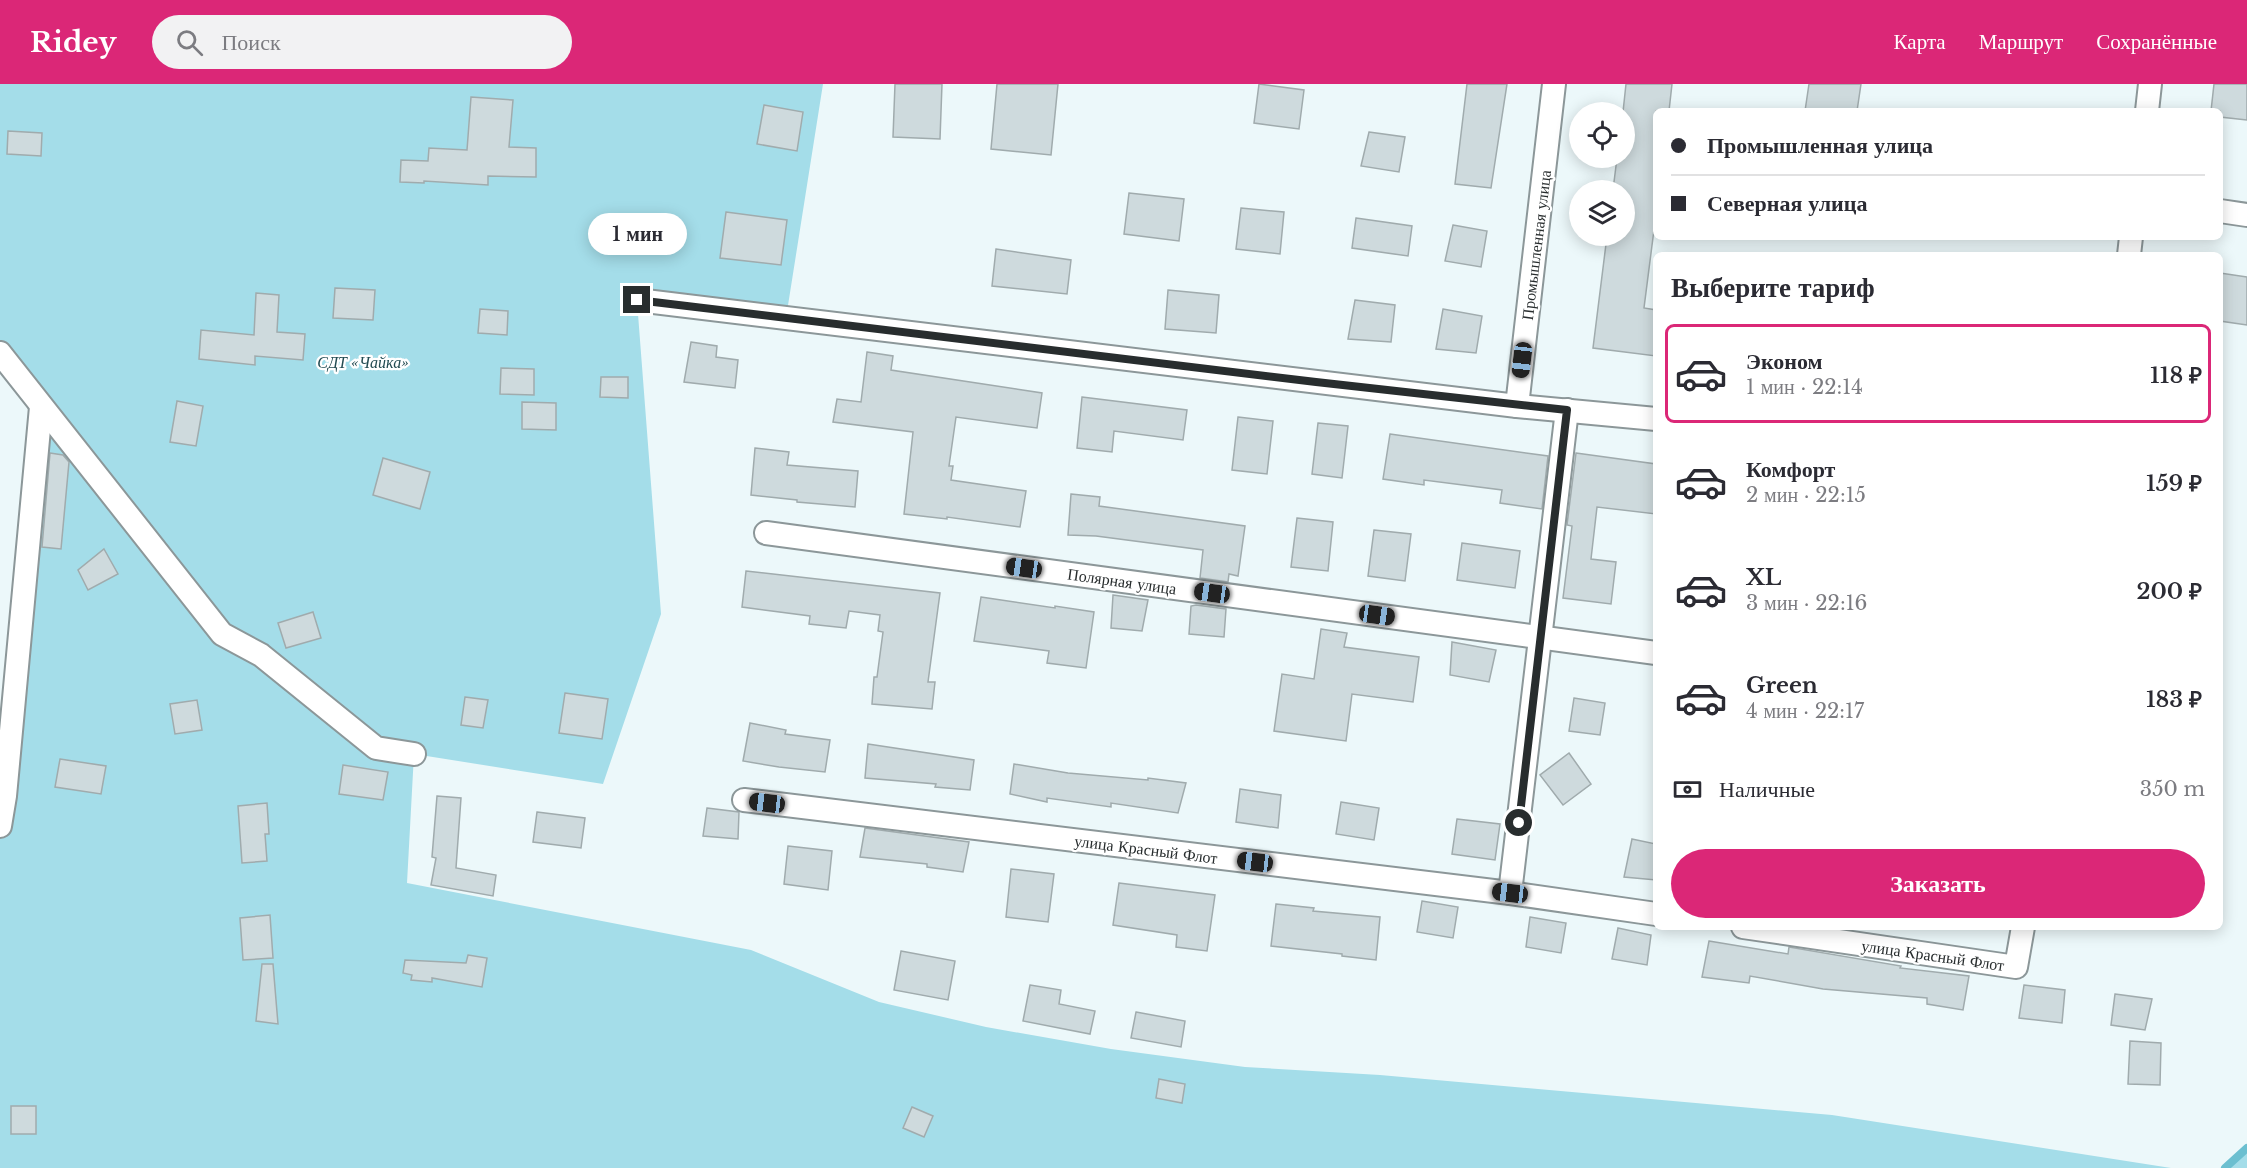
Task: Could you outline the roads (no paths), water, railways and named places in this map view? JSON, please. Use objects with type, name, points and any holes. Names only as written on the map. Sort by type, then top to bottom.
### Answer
[{"type":"street","name":"Промышленная улица","points":[[1516,406],[1554,84]]},
{"type":"street","points":[[2147,108],[2150,84]]},
{"type":"street","points":[[2223,211],[2247,215]]},
{"type":"street","points":[[637,300],[1516,406],[1653,419]]},
{"type":"street","points":[[0,352],[41,407],[222,634],[261,655],[376,748],[414,754]]},
{"type":"street","points":[[0,826],[41,407]]},
{"type":"street","points":[[1510,893],[1567,410]]},
{"type":"street","name":"Полярная улица","points":[[766,533],[1653,653]]},
{"type":"street","name":"улица Красный Флот","points":[[744,800],[1510,893],[1653,914]]},
{"type":"street","name":"улица Красный Флот","points":[[1763,930],[2016,967],[2022,930]]},
{"type":"waterway","points":[[2225,1168],[2247,1148]]},
{"type":"park label","name":"СДТ «Чайка»","points":[[363,362]]}]
